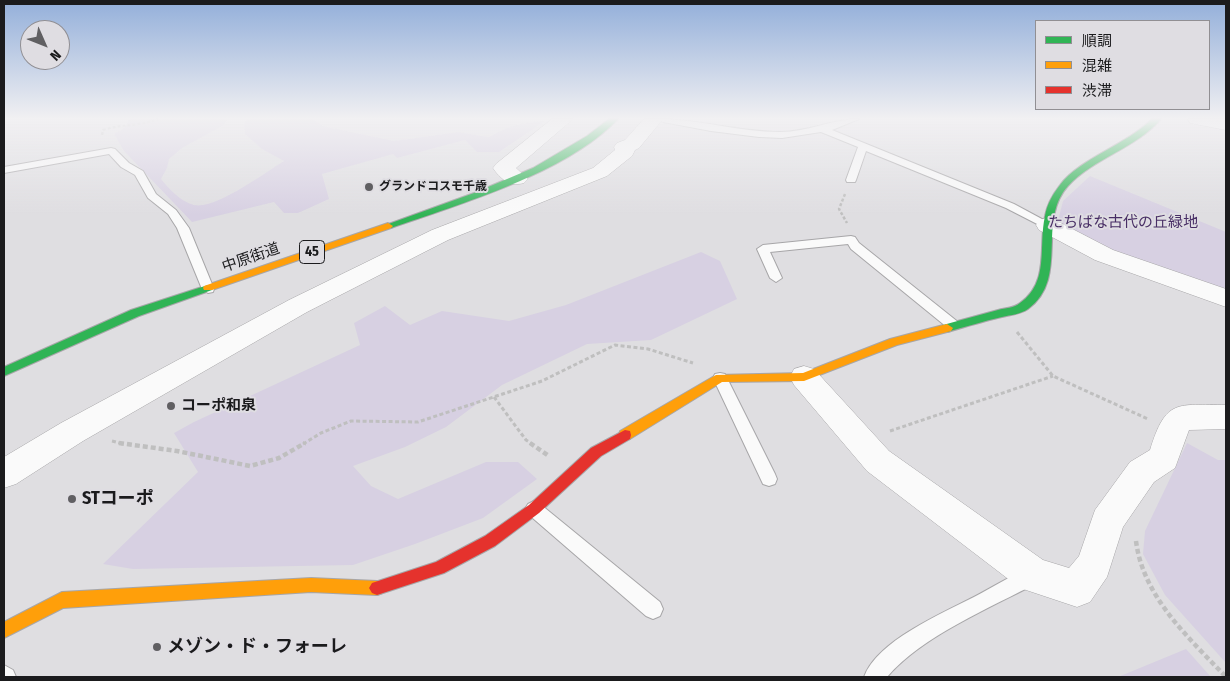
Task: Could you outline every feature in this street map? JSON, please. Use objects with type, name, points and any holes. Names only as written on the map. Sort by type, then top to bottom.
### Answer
[{"type":"street","points":[[517,179],[503,168],[524,151]]},
{"type":"street","name":"中原街道","points":[[4,372],[135,313],[422,214],[517,179],[568,151]]},
{"type":"street","points":[[4,474],[72,432],[298,306],[440,235],[600,172],[625,151]]},
{"type":"street","points":[[4,630],[62,600],[311,585],[374,589],[439,568],[490,541],[534,509],[596,452],[720,378],[804,377],[894,342],[1022,307],[1038,294],[1045,280],[1047,225],[1054,198],[1070,181],[1095,161],[1113,151]]},
{"type":"street","points":[[1047,225],[1104,255],[1226,298]]},
{"type":"street","points":[[804,377],[878,461],[1033,575],[1077,589],[1094,565],[1107,520],[1142,472],[1164,458],[1172,429],[1181,418],[1226,417]]},
{"type":"lane","points":[[4,170],[107,151]]},
{"type":"lane","points":[[112,151],[125,165],[139,173],[152,196],[172,212],[184,228],[208,289]]},
{"type":"lane","points":[[851,180],[861,151]]},
{"type":"lane","points":[[875,151],[1010,206],[1047,225]]},
{"type":"lane","points":[[776,278],[763,249],[851,240],[855,246],[953,325]]},
{"type":"lane","points":[[720,378],[769,479]]},
{"type":"lane","points":[[534,509],[652,608]]},
{"type":"lane","points":[[874,677],[892,656],[920,635],[1033,575]]},
{"type":"path","points":[[851,180],[839,209],[852,232],[851,240]]},
{"type":"path","points":[[1000,313],[1053,376],[1120,408],[1172,429]]},
{"type":"path","points":[[72,432],[131,446],[178,451],[250,466],[279,458],[321,433],[351,421],[418,422],[494,397],[542,381],[615,345],[648,349],[674,356],[696,364],[720,378]]},
{"type":"path","points":[[861,441],[1053,376]]},
{"type":"path","points":[[494,397],[526,440],[575,473]]},
{"type":"path","points":[[1136,533],[1135,551],[1139,567],[1156,595],[1187,634],[1226,677]]},
{"type":"green space","points":[[124,151],[179,151],[169,159],[161,179],[180,198],[194,205],[203,205],[227,196],[284,161],[265,151],[424,151],[397,158],[393,154],[322,174],[329,199],[298,213],[284,213],[274,202],[192,222]]},
{"type":"green space","points":[[476,151],[501,151],[499,152]]},
{"type":"green space","name":"たちばな古代の丘緑地","points":[[1090,176],[1226,232],[1226,293],[1106,250],[1057,225],[1063,201]]},
{"type":"green space","points":[[701,252],[720,261],[737,299],[651,340],[587,344],[502,385],[446,427],[405,447],[353,466],[371,486],[398,499],[486,462],[518,462],[537,479],[483,518],[353,565],[133,569],[103,564],[198,472],[174,433],[360,345],[354,323],[385,306],[410,325],[442,311],[509,321],[566,305]]},
{"type":"green space","points":[[1187,443],[1218,460],[1226,460],[1226,663],[1165,595],[1143,554],[1145,531]]},
{"type":"green space","points":[[1186,649],[1211,677],[1118,677]]},
{"type":"traffic: fast","points":[[388,226],[507,183],[536,170],[570,151]]},
{"type":"traffic: fast","points":[[947,328],[1019,308],[1037,294],[1044,280],[1047,265],[1049,215],[1054,200],[1064,185],[1075,175],[1115,151]]},
{"type":"traffic: fast","points":[[4,372],[135,313],[208,288]]},
{"type":"traffic: slow","points":[[208,288],[388,226]]},
{"type":"traffic: slow","points":[[625,435],[720,378],[804,377],[894,342],[947,328]]},
{"type":"traffic: slow","points":[[4,630],[62,600],[311,585],[377,588]]},
{"type":"traffic: jam","points":[[377,588],[439,568],[490,541],[534,509],[596,452],[625,435]]},
{"type":"place","name":"グランドコスモ千歳","points":[[369,187]]},
{"type":"place","name":"コーポ和泉","points":[[171,406]]},
{"type":"place","name":"STコーポ","points":[[72,499]]},
{"type":"place","name":"メゾン・ド・フォーレ","points":[[157,647]]}]
